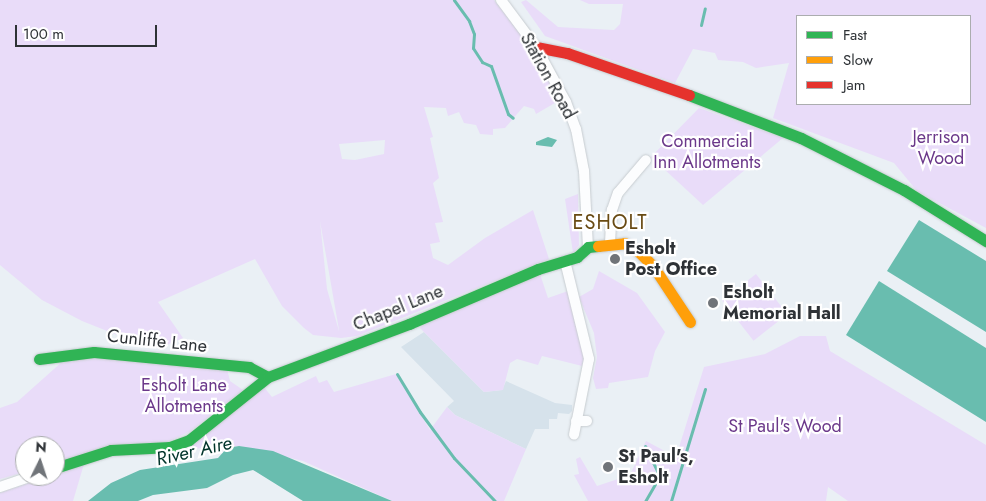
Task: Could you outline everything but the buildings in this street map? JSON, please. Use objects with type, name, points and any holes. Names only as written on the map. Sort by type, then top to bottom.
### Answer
[{"type":"street","name":"Station Road","points":[[502,0],[536,47],[566,102],[576,129],[584,171],[588,247]]},
{"type":"street","points":[[536,47],[567,53],[664,85],[801,138],[904,190],[986,241]]},
{"type":"street","points":[[610,243],[612,210],[618,193],[646,160]]},
{"type":"street","points":[[588,247],[610,243],[625,243],[640,252],[653,266],[690,322]]},
{"type":"street","name":"Chapel Lane","points":[[65,465],[111,450],[170,447],[189,440],[268,377],[585,253],[588,247]]},
{"type":"street","points":[[565,261],[589,359],[574,435]]},
{"type":"street","name":"Cunliffe Lane","points":[[39,359],[94,352],[249,368],[268,377]]},
{"type":"street","points":[[576,421],[587,421]]},
{"type":"street","points":[[0,487],[15,482]]},
{"type":"shaded area","points":[[548,137],[557,140],[552,147],[536,145],[536,142]]},
{"type":"shaded area","points":[[919,220],[986,261],[986,332],[887,271]]},
{"type":"shaded area","points":[[879,281],[986,348],[986,422],[846,335]]},
{"type":"shaded area","points":[[424,332],[484,392],[502,390],[506,381],[555,403],[572,405],[572,411],[569,414],[558,413],[557,419],[549,419],[549,429],[535,429],[526,449],[455,415],[447,407],[454,401],[401,347]]},
{"type":"shaded area","name":"River Aire","points":[[239,446],[273,451],[392,501],[303,501],[253,470],[233,475],[207,488],[153,495],[138,501],[88,501],[111,483],[140,470],[218,458],[227,448]]},
{"type":"green space","points":[[0,0],[494,0],[536,55],[560,100],[536,114],[534,109],[524,106],[505,128],[493,129],[493,135],[480,134],[476,125],[464,123],[459,112],[448,116],[446,108],[424,107],[433,137],[430,138],[439,178],[433,183],[443,222],[435,223],[440,242],[430,244],[433,258],[448,265],[485,238],[533,210],[549,259],[357,336],[341,338],[313,335],[282,306],[255,259],[158,302],[183,338],[162,347],[150,348],[82,321],[42,300],[0,265]],"holes":[[[385,140],[384,154],[355,160],[342,159],[339,144]],[[320,221],[339,330],[339,331],[327,289]]]},
{"type":"green space","name":"Jerrison Wood","points":[[526,0],[558,27],[614,30],[620,24],[623,4],[589,4],[580,0],[986,0],[986,228],[917,191],[894,163],[773,118],[789,63],[756,68],[743,62],[718,60],[715,53],[693,49],[675,83],[545,36],[521,2]]},
{"type":"green space","name":"Commercial Inn Allotments","points":[[699,108],[783,138],[703,205],[651,157]]},
{"type":"green space","points":[[578,194],[579,245],[573,253],[565,199]]},
{"type":"green space","points":[[599,271],[637,293],[665,332],[655,351],[648,377],[609,383],[608,388],[596,389],[593,378],[597,357],[594,333],[579,297],[593,289]]},
{"type":"green space","points":[[540,274],[548,298],[568,291],[584,357],[582,366],[542,356],[538,365],[517,359],[510,363],[503,390],[484,392],[420,328],[427,322]]},
{"type":"green space","points":[[756,274],[787,314],[754,341],[722,300]]},
{"type":"green space","name":"St Paul's Wood","points":[[800,336],[826,336],[830,351],[986,445],[986,501],[848,501],[828,487],[826,501],[588,501],[574,475],[579,474],[576,459],[580,457],[597,486],[630,475],[646,441],[676,457],[704,367],[765,354]]},
{"type":"green space","name":"Esholt Lane Allotments","points":[[84,357],[227,369],[230,381],[243,390],[189,432],[165,443],[65,461],[65,436],[15,436],[15,475],[0,479],[0,408],[17,402],[63,361]]},
{"type":"green space","points":[[396,374],[430,430],[447,407],[455,415],[526,449],[504,501],[392,501],[303,461],[239,446],[227,448],[228,440],[193,450],[190,445],[263,386],[272,397],[316,376],[319,383],[327,380],[334,392]]},
{"type":"green space","points":[[84,464],[73,501],[0,501],[0,493],[20,486],[65,486],[65,471]]},
{"type":"waterway","points":[[454,0],[469,21],[474,34],[473,48],[482,62],[491,66],[508,114],[513,118]]},
{"type":"waterway","points":[[701,25],[705,8]]},
{"type":"waterway","points":[[397,374],[420,412],[454,458],[495,501]]},
{"type":"waterway","points":[[671,501],[705,389]]},
{"type":"waterway","points":[[645,446],[657,471],[662,472],[645,501]]},
{"type":"traffic: fast","points":[[689,95],[801,138],[904,190],[986,241]]},
{"type":"traffic: fast","points":[[65,465],[111,450],[170,447],[189,440],[268,377],[409,324],[538,269],[577,257],[588,247],[598,246]]},
{"type":"traffic: fast","points":[[39,359],[94,352],[249,367],[268,377]]},
{"type":"traffic: slow","points":[[598,246],[625,243],[639,252],[653,266],[690,322]]},
{"type":"traffic: jam","points":[[536,47],[567,53],[689,95]]},
{"type":"place","name":"Esholt Post Office","points":[[615,259]]},
{"type":"place","name":"Esholt Memorial Hall","points":[[713,303]]},
{"type":"place","name":"St Paul's, Esholt","points":[[608,467]]},
{"type":"district","name":"ESHOLT","points":[[610,222]]}]
